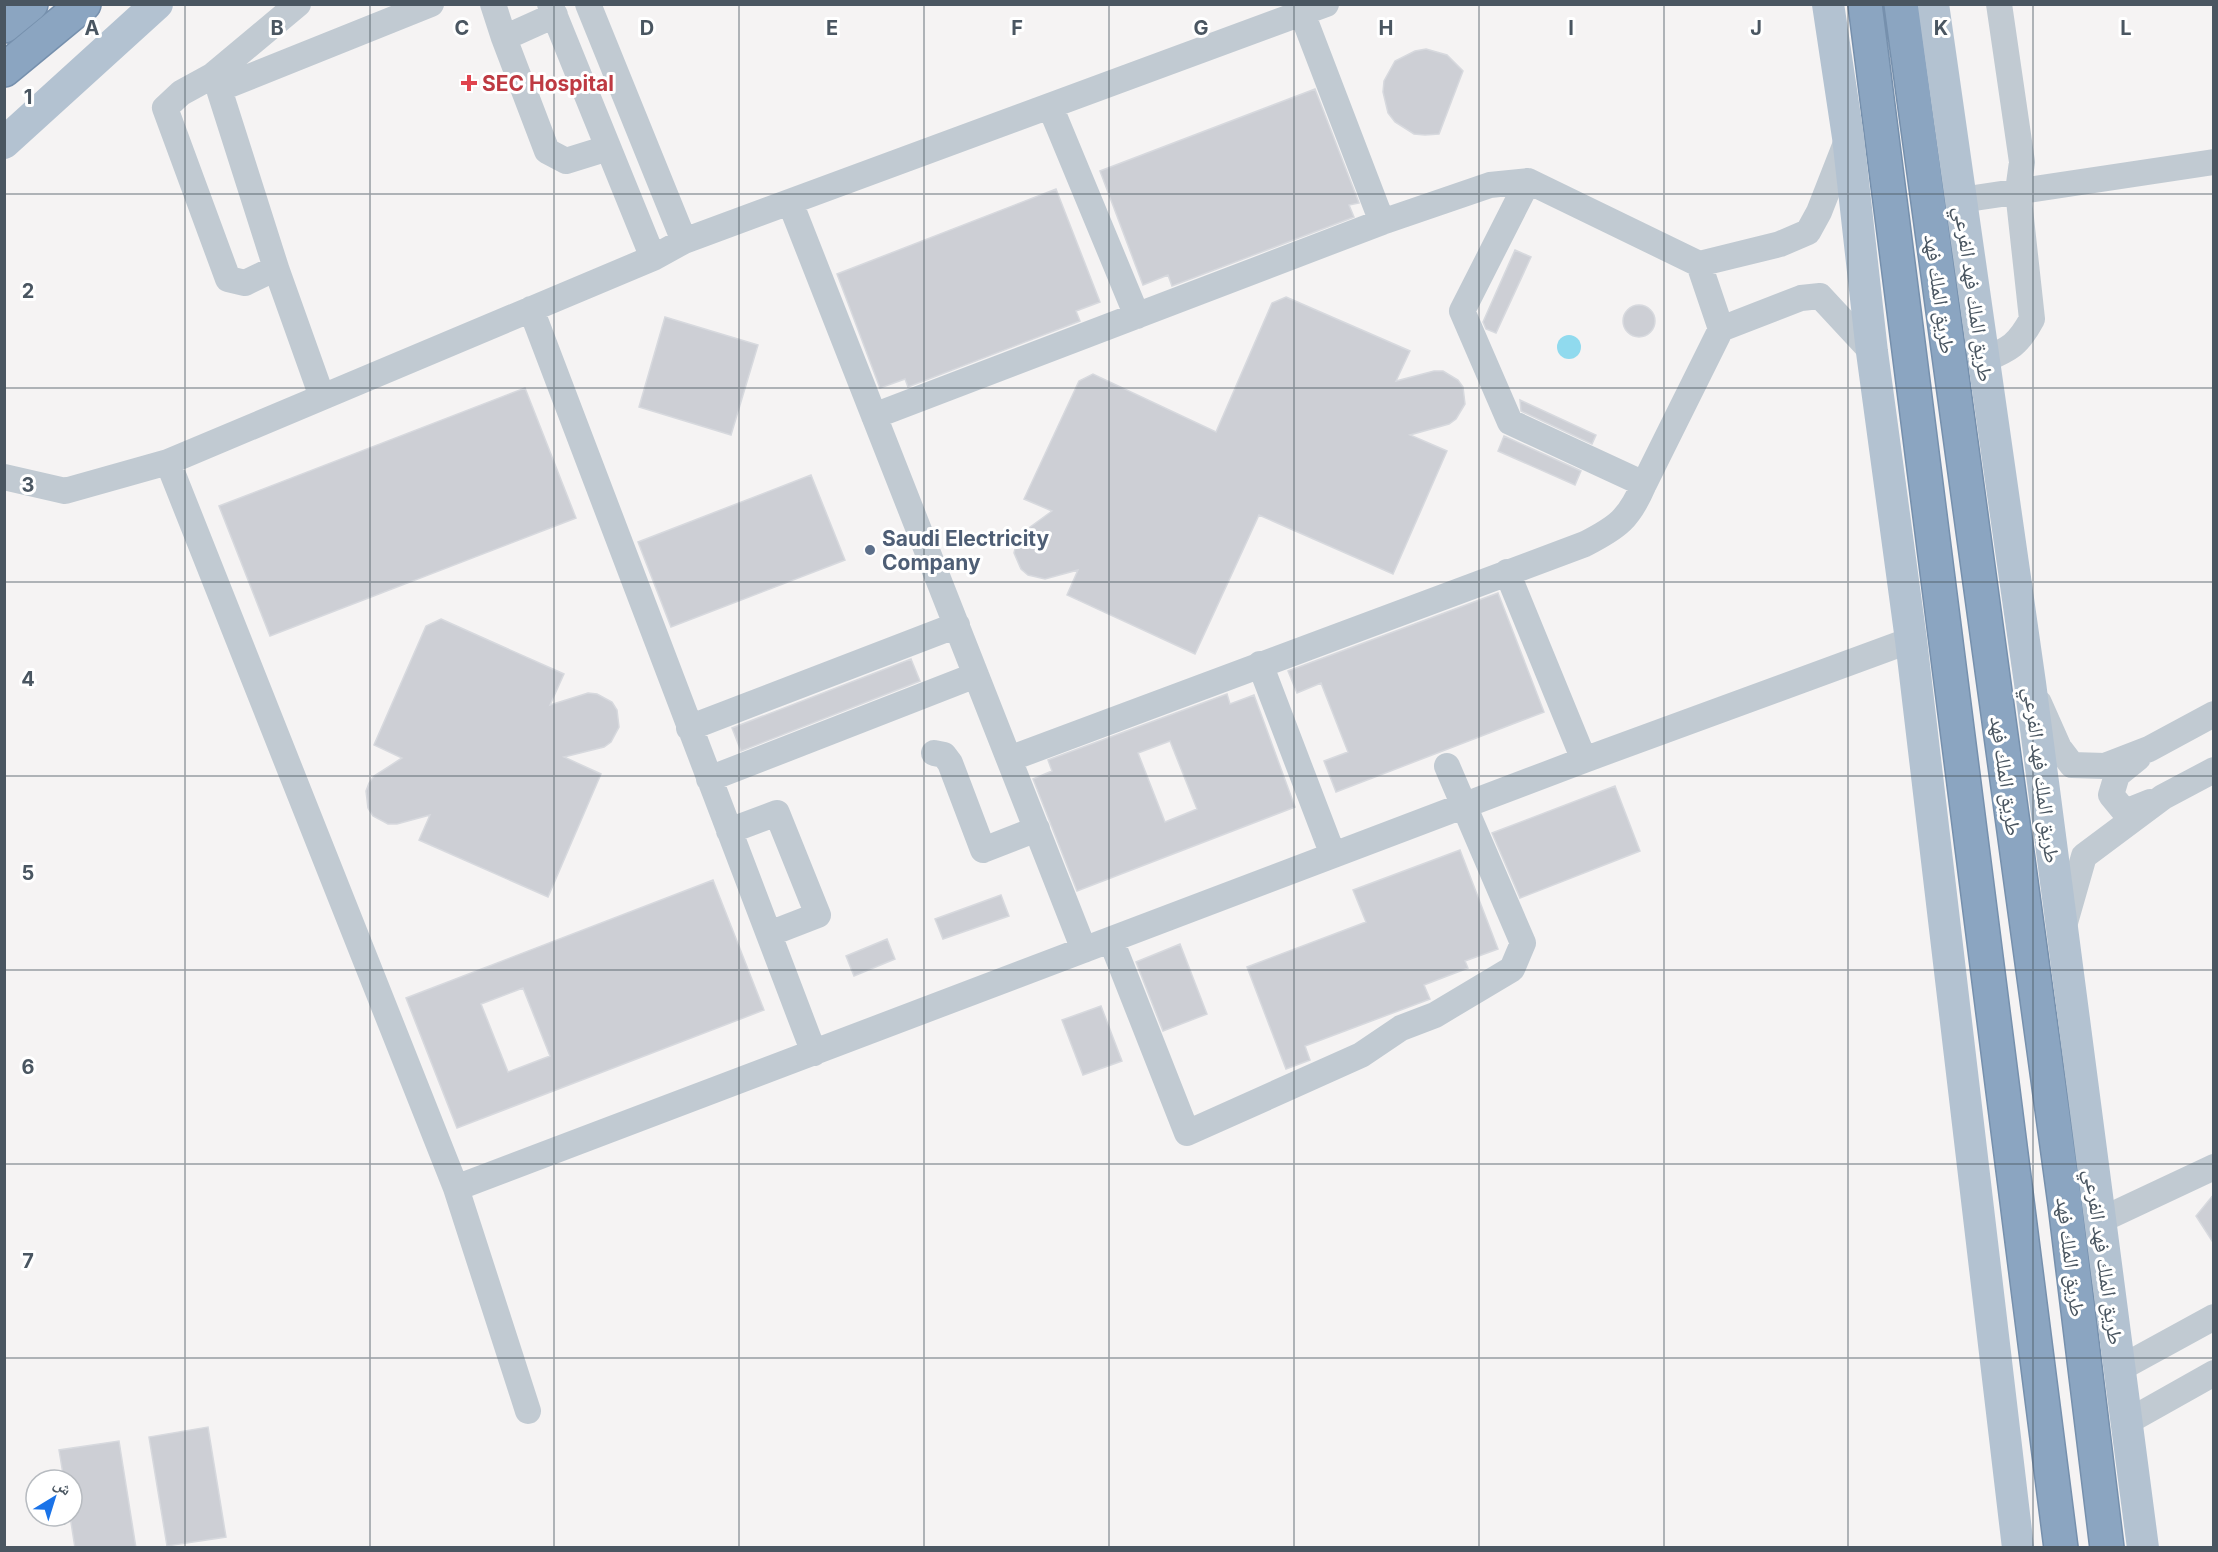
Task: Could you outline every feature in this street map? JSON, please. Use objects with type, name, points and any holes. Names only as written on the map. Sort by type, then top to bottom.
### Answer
[{"type":"highway","points":[[4,26],[31,4]]},
{"type":"highway","points":[[4,70],[84,4]]},
{"type":"highway","name":"طريق الملك فهد","points":[[1865,4],[2061,1548]]},
{"type":"highway","name":"طريق الملك فهد","points":[[1901,4],[2063,1192],[2108,1548]]},
{"type":"highway","points":[[2046,1442],[2055,1548]]},
{"type":"main road","points":[[4,143],[157,4]]},
{"type":"main road","points":[[1828,4],[1848,137],[1872,352],[1911,640],[2018,1548]]},
{"type":"main road","name":"طريق الملك فهد الفرعي","points":[[1933,4],[2030,683],[2143,1548]]},
{"type":"street","points":[[215,83],[298,4]]},
{"type":"street","points":[[276,268],[245,283],[228,279],[165,108],[181,93],[215,83],[431,4]]},
{"type":"street","points":[[493,4],[547,151],[566,161],[608,148]]},
{"type":"street","points":[[588,4],[684,241]]},
{"type":"street","points":[[4,477],[65,491],[168,462],[652,258],[684,241],[1326,4]]},
{"type":"street","points":[[1984,360],[2012,348],[2022,337],[2032,319],[2018,191],[2022,162],[1999,4]]},
{"type":"street","points":[[504,38],[552,10],[652,258]]},
{"type":"street","points":[[1302,14],[1382,222]]},
{"type":"street","points":[[215,83],[276,268],[322,397]]},
{"type":"street","points":[[1050,106],[1137,316]]},
{"type":"street","points":[[874,417],[1382,222],[1490,185],[1528,181],[1699,264],[1780,244],[1808,232],[1819,212],[1848,137]]},
{"type":"street","points":[[1961,200],[2214,162]]},
{"type":"street","points":[[1528,181],[1462,311],[1510,422],[1644,484]]},
{"type":"street","points":[[790,202],[1084,950]]},
{"type":"street","points":[[1699,264],[1721,329]]},
{"type":"street","points":[[1009,759],[1585,544],[1618,527],[1637,500],[1721,329],[1801,298],[1820,296],[1872,352]]},
{"type":"street","points":[[531,309],[814,1053]]},
{"type":"street","points":[[168,462],[456,1188],[528,1411]]},
{"type":"street","points":[[1507,572],[1584,760]]},
{"type":"street","points":[[689,728],[957,625]]},
{"type":"street","points":[[456,1188],[1584,760],[1911,640]]},
{"type":"street","points":[[1260,664],[1333,855]]},
{"type":"street","points":[[709,779],[976,675]]},
{"type":"street","points":[[2030,683],[2059,748],[2072,765],[2105,766],[2150,748],[2214,714]]},
{"type":"street","points":[[2150,748],[2117,775],[2111,795],[2126,812],[2163,797],[2214,770]]},
{"type":"street","points":[[934,753],[944,755],[950,763],[983,850],[1037,829]]},
{"type":"street","points":[[1111,940],[1187,1133],[1361,1055],[1401,1028],[1435,1015],[1512,969],[1523,943],[1446,766]]},
{"type":"street","points":[[2062,935],[2084,855],[2163,797]]},
{"type":"street","points":[[729,831],[777,813],[818,915],[769,934]]},
{"type":"street","points":[[2099,1221],[2214,1167]]},
{"type":"street","points":[[2119,1369],[2214,1317]]},
{"type":"street","points":[[2127,1422],[2214,1373]]},
{"type":"water","points":[[1569,335],[1574,336],[1580,342],[1580,352],[1574,358],[1569,359],[1564,358],[1558,352],[1557,347],[1558,342],[1564,336]]},
{"type":"building","points":[[1426,49],[1447,55],[1463,71],[1439,134],[1425,135],[1414,134],[1395,122],[1388,113],[1383,92],[1384,81],[1395,61],[1415,51]]},
{"type":"building","points":[[1315,89],[1359,203],[1349,205],[1354,217],[1172,286],[1168,275],[1143,285],[1100,171]]},
{"type":"building","points":[[1056,189],[1100,302],[1076,311],[1080,321],[908,387],[905,379],[880,388],[837,274]]},
{"type":"building","points":[[1515,250],[1531,257],[1496,333],[1486,329],[1483,322]]},
{"type":"building","points":[[1286,297],[1410,351],[1396,381],[1434,371],[1443,371],[1458,380],[1463,387],[1465,404],[1456,419],[1449,424],[1410,435],[1447,451],[1393,574],[1259,515],[1195,654],[1067,595],[1078,570],[1045,579],[1028,575],[1021,569],[1014,553],[1018,536],[1052,511],[1024,499],[1079,381],[1093,374],[1216,432],[1272,303]]},
{"type":"building","points":[[1639,305],[1650,310],[1655,321],[1650,332],[1639,337],[1628,332],[1623,321],[1628,310]]},
{"type":"building","points":[[665,317],[758,345],[731,435],[639,407]]},
{"type":"building","points":[[525,388],[576,518],[270,636],[219,506]]},
{"type":"building","points":[[1520,400],[1596,435],[1592,444],[1521,411]]},
{"type":"building","points":[[1504,436],[1581,471],[1575,485],[1498,451]]},
{"type":"building","points":[[811,475],[845,560],[671,627],[638,542]]},
{"type":"building","points":[[1498,593],[1544,712],[1336,792],[1324,761],[1348,752],[1321,683],[1297,693],[1288,671]]},
{"type":"building","points":[[441,619],[564,674],[550,705],[588,693],[597,694],[612,702],[617,710],[619,727],[611,742],[604,747],[564,757],[601,774],[548,897],[419,840],[430,815],[397,824],[388,824],[373,816],[368,808],[366,791],[369,783],[374,776],[402,758],[374,745],[426,626]]},
{"type":"building","points":[[911,659],[920,681],[741,751],[732,728]]},
{"type":"building","points":[[1227,694],[1230,704],[1254,695],[1295,807],[1077,891],[1033,779],[1052,771],[1048,760]],"holes":[[[1170,741],[1197,809],[1165,822],[1138,753]]]},
{"type":"building","points":[[1615,786],[1640,851],[1520,898],[1492,833]]},
{"type":"building","points":[[1460,850],[1498,949],[1465,961],[1468,968],[1424,985],[1430,999],[1305,1046],[1310,1060],[1286,1069],[1247,967],[1366,922],[1353,890]]},
{"type":"building","points":[[713,880],[764,1010],[457,1128],[406,998]],"holes":[[[523,988],[550,1056],[508,1072],[481,1004]]]},
{"type":"building","points":[[1001,895],[1009,916],[943,939],[935,919]]},
{"type":"building","points":[[887,939],[895,959],[854,976],[846,956]]},
{"type":"building","points":[[1180,944],[1207,1014],[1163,1031],[1136,962]]},
{"type":"building","points":[[1101,1006],[1122,1061],[1083,1075],[1062,1020]]},
{"type":"building","points":[[2214,1194],[2214,1244],[2196,1216]]},
{"type":"building","points":[[208,1427],[226,1537],[167,1546],[149,1437]]},
{"type":"building","points":[[119,1441],[136,1548],[75,1548],[72,1528],[84,1528],[84,1468],[62,1468],[59,1450]]},
{"type":"place","name":"SEC Hospital","points":[[469,83]]},
{"type":"place","name":"Saudi Electricity Company","points":[[870,550]]}]
